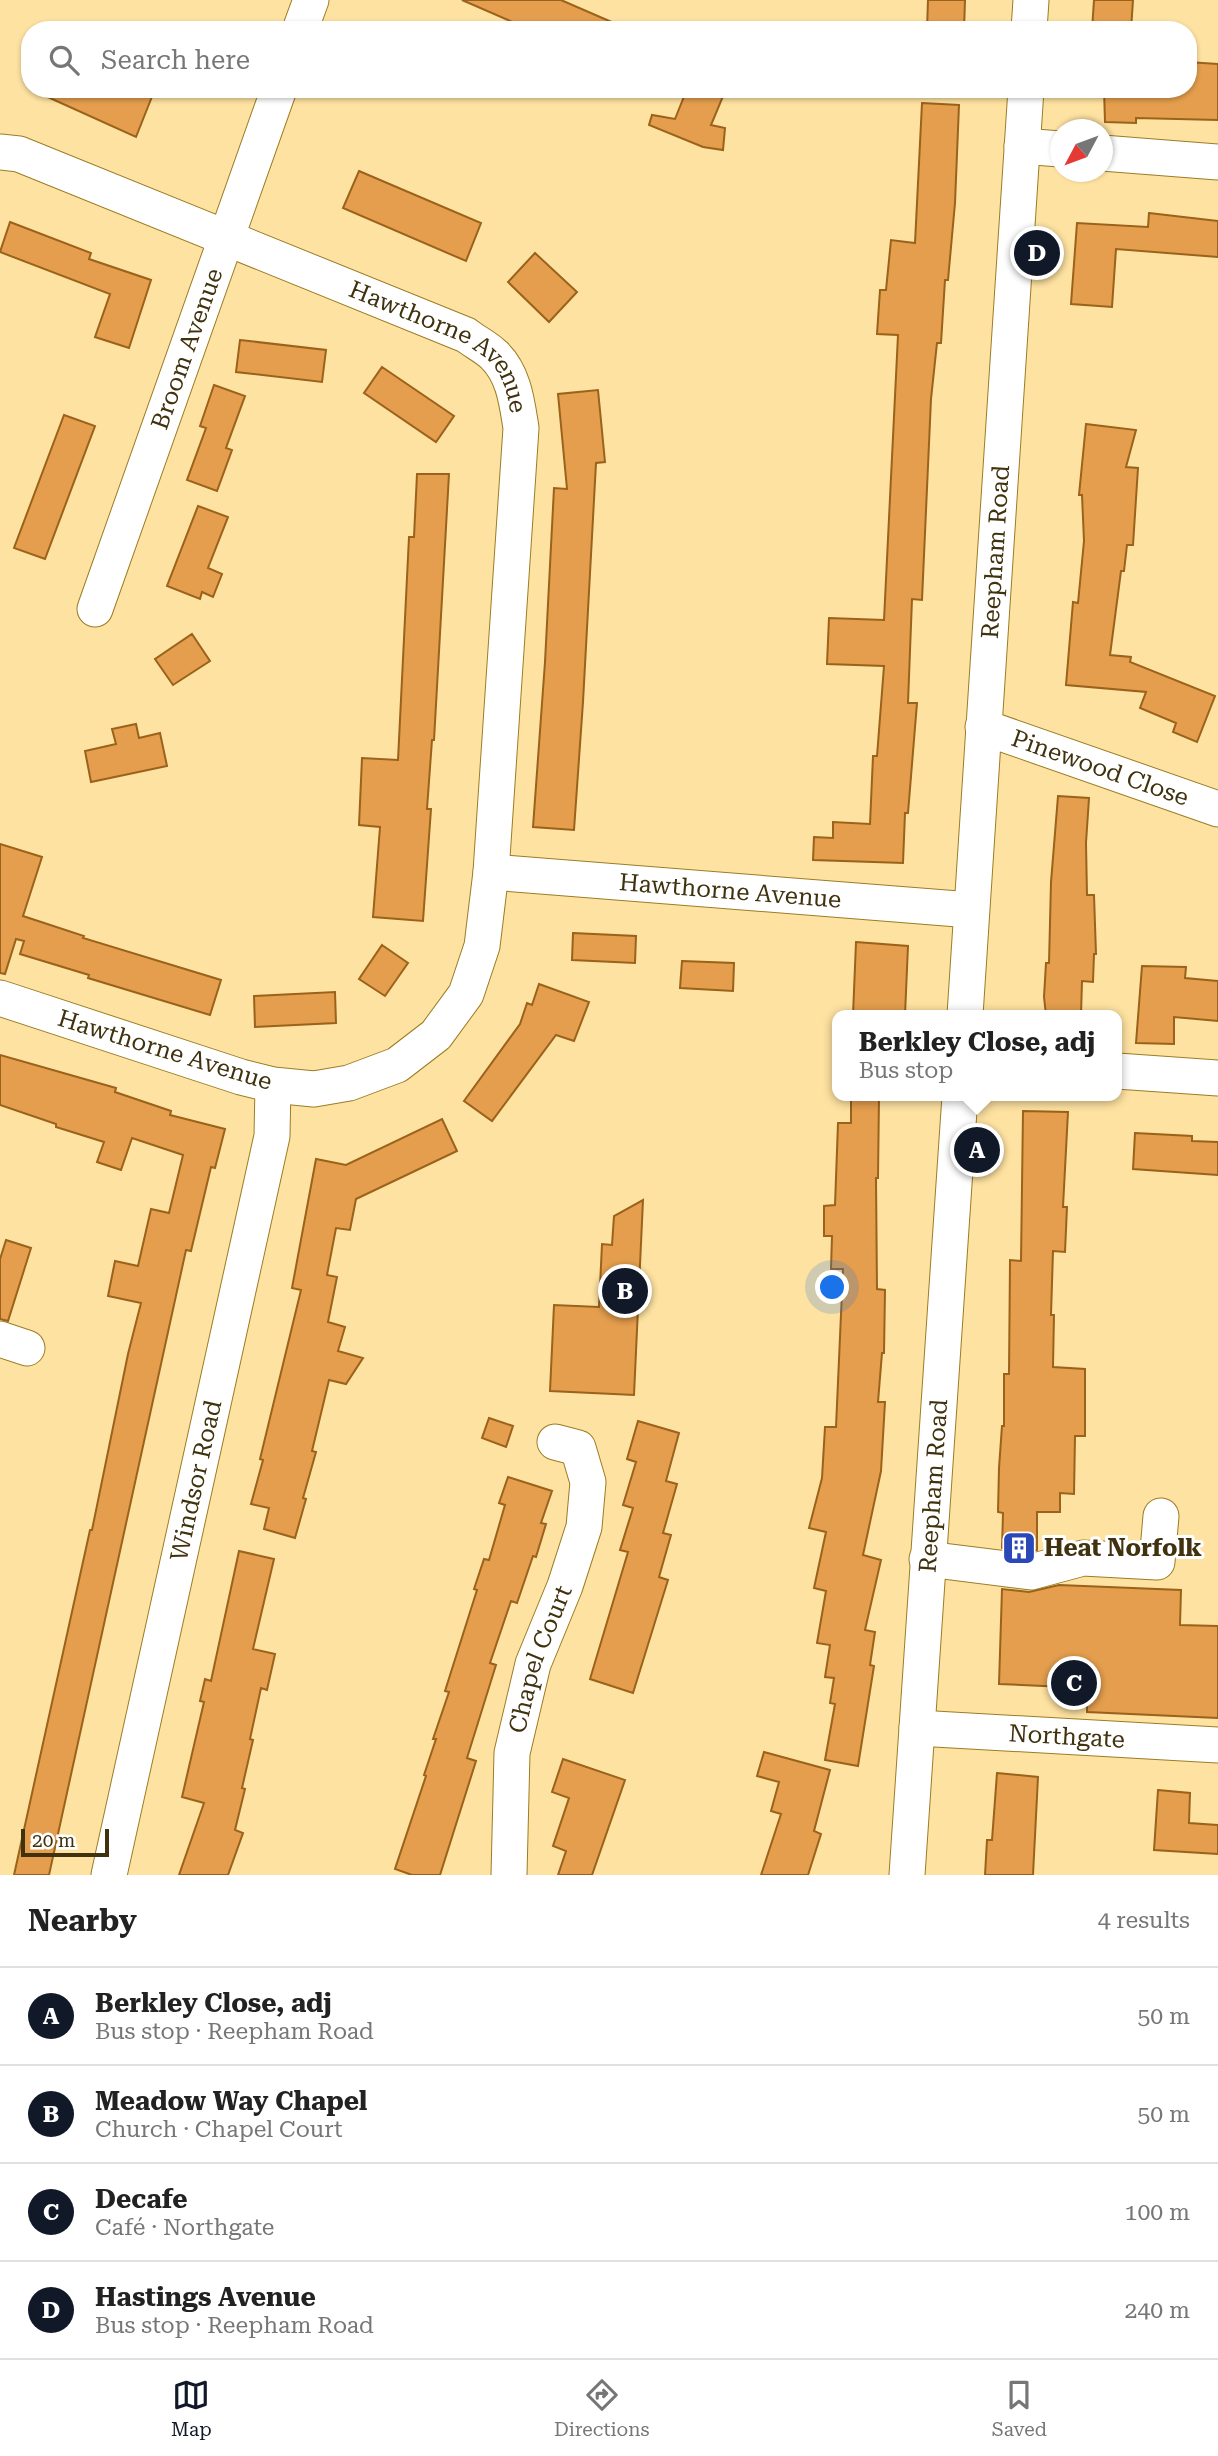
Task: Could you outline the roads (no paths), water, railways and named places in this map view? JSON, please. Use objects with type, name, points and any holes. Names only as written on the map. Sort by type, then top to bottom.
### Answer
[{"type":"street","points":[[303,21],[311,0]]},
{"type":"street","points":[[1030,21],[1031,0]]},
{"type":"street","name":"Broom Avenue","points":[[95,609],[276,98]]},
{"type":"street","name":"Reepham Road","points":[[965,1010],[1025,98]]},
{"type":"street","points":[[1022,146],[1050,148]]},
{"type":"street","name":"Hawthorne Avenue","points":[[0,152],[19,154],[466,335],[494,355],[509,376],[522,428],[491,872],[482,946],[466,994],[436,1035],[397,1065],[349,1083],[314,1089],[273,1086],[0,998]]},
{"type":"street","points":[[1113,154],[1218,162]]},
{"type":"street","name":"Pinewood Close","points":[[983,727],[1218,809]]},
{"type":"street","name":"Hawthorne Avenue","points":[[491,872],[971,910]]},
{"type":"street","points":[[1122,1071],[1218,1077]]},
{"type":"street","name":"Windsor Road","points":[[109,1875],[272,1136],[273,1086]]},
{"type":"street","name":"Reepham Road","points":[[907,1875],[960,1101]]},
{"type":"street","name":"Chapel Court","points":[[509,1875],[512,1753],[533,1664],[565,1586],[584,1527],[588,1482],[573,1437]]},
{"type":"street","points":[[927,1559],[1031,1572],[1083,1558],[1157,1562],[1161,1517]]},
{"type":"street","name":"Northgate","points":[[917,1728],[1218,1745]]},
{"type":"place","name":"Hastings Avenue","points":[[1037,253]]},
{"type":"place","name":"Berkley Close, adj","points":[[977,1150]]},
{"type":"place","name":"Meadow Way Chapel","points":[[625,1291]]},
{"type":"place","name":"Heat Norfolk","points":[[1019,1548]]},
{"type":"place","name":"Decafe","points":[[1074,1683]]}]
